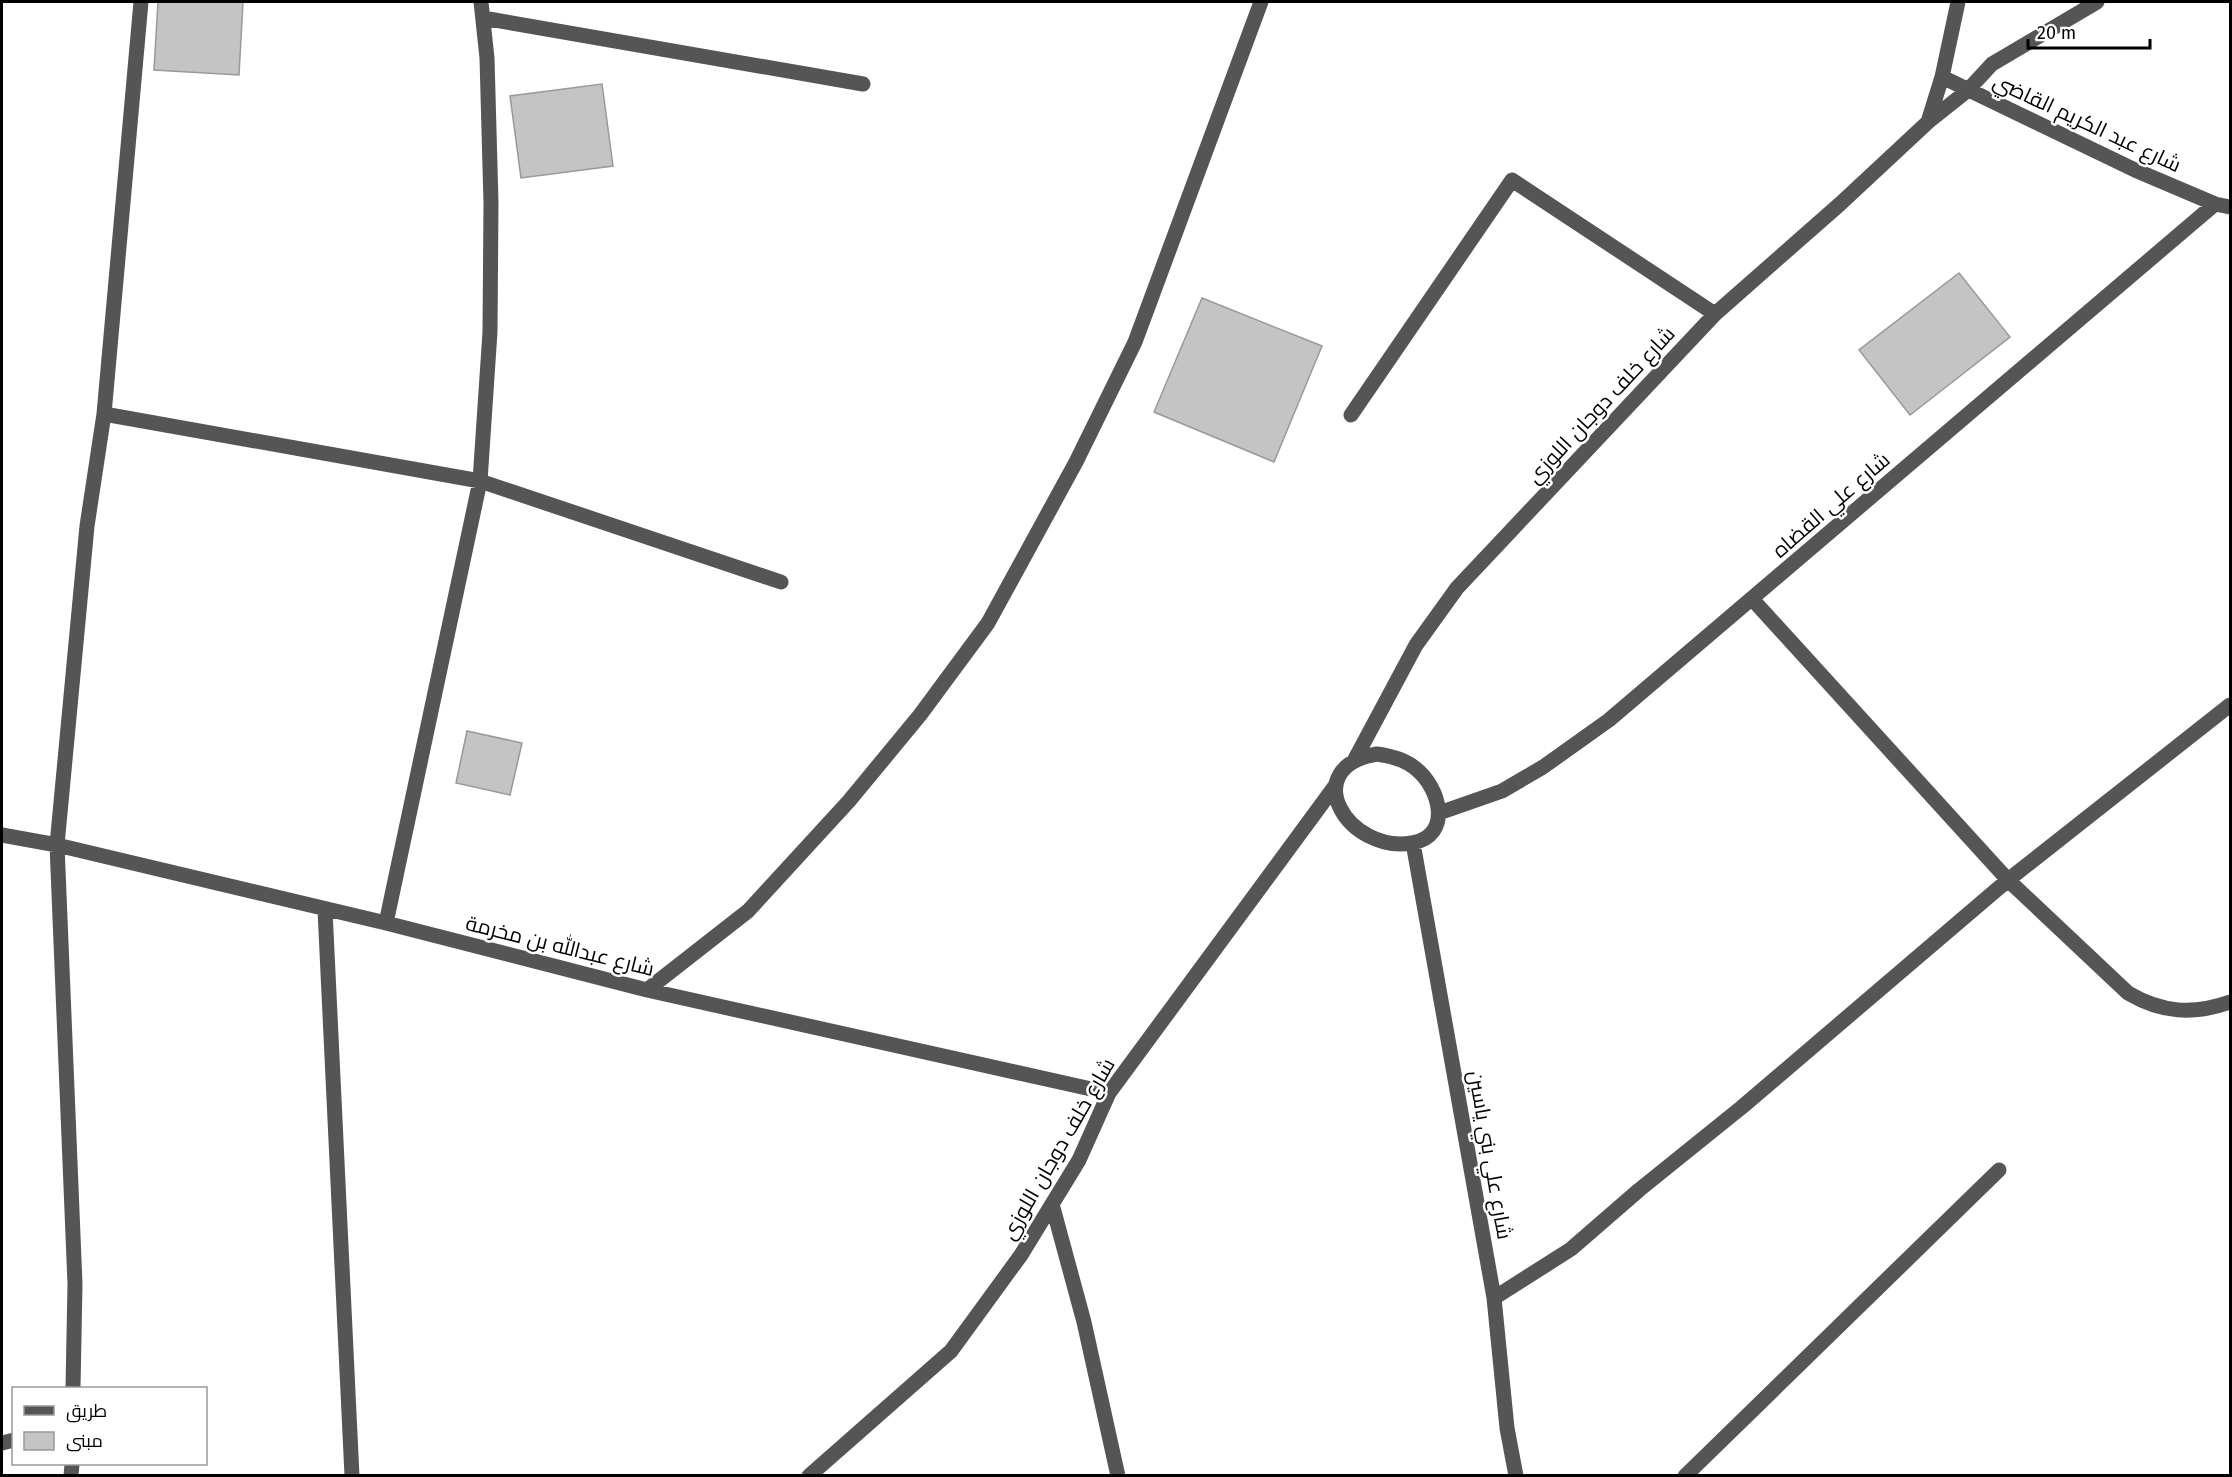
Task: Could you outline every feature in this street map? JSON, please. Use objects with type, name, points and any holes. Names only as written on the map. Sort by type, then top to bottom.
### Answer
[{"type":"street","points":[[73,1387],[75,1284],[57,845],[87,526],[104,414],[141,2]]},
{"type":"street","points":[[386,923],[480,481],[490,332],[491,215],[481,2]]},
{"type":"street","points":[[646,990],[748,911],[849,801],[920,715],[988,623],[1076,462],[1135,342],[1261,2]]},
{"type":"street","name":"شارع خلف دوجان اللوزي","points":[[1928,122],[1942,77],[1958,2]]},
{"type":"street","name":"شارع خلف دوجان اللوزي","points":[[1355,759],[1416,645],[1457,588],[1715,314],[1840,204],[1928,122],[1967,91],[1992,64],[2097,2]]},
{"type":"street","points":[[483,18],[863,84]]},
{"type":"street","name":"شارع عبد الكريم القاضي","points":[[1942,77],[1967,91],[2215,204]]},
{"type":"street","points":[[1351,416],[1512,180],[1715,314]]},
{"type":"street","points":[[2215,204],[2230,207]]},
{"type":"street","name":"شارع علي القضاه","points":[[1439,813],[1502,791],[1544,767],[1608,720],[1753,600],[2215,204]]},
{"type":"street","points":[[104,414],[480,481],[781,582]]},
{"type":"street","points":[[1753,600],[2008,880],[2128,993],[2146,1004],[2171,1011],[2192,1012],[2230,1002]]},
{"type":"street","points":[[1494,1298],[1571,1249],[1639,1190],[1742,1107],[2008,880],[2230,705]]},
{"type":"street","points":[[1377,754],[1407,762],[1431,784],[1437,797],[1439,813],[1432,833],[1413,843],[1384,843],[1361,833],[1341,809],[1335,786],[1343,769],[1355,759],[1377,754]]},
{"type":"street","name":"شارع خلف دوجان اللوزي","points":[[809,1476],[951,1351],[1021,1256],[1079,1160],[1109,1093],[1335,786]]},
{"type":"street","name":"شارع عبدالله بن مخرمة","points":[[2,836],[57,845],[386,923],[646,990],[1109,1093]]},
{"type":"street","name":"شارع علي بني ياسين","points":[[1413,843],[1494,1298],[1507,1428],[1516,1476]]},
{"type":"street","points":[[325,910],[352,1476]]},
{"type":"street","points":[[1686,1476],[1999,1170]]},
{"type":"street","points":[[1052,1204],[1084,1322],[1118,1476]]},
{"type":"building","points":[[158,2],[243,2],[239,75],[154,70]]},
{"type":"building","points":[[602,84],[613,166],[521,178],[510,96]]},
{"type":"building","points":[[1959,273],[2010,337],[1910,415],[1859,350]]},
{"type":"building","points":[[1202,298],[1322,346],[1274,462],[1154,412]]},
{"type":"building","points":[[467,731],[522,743],[510,795],[456,783]]}]
